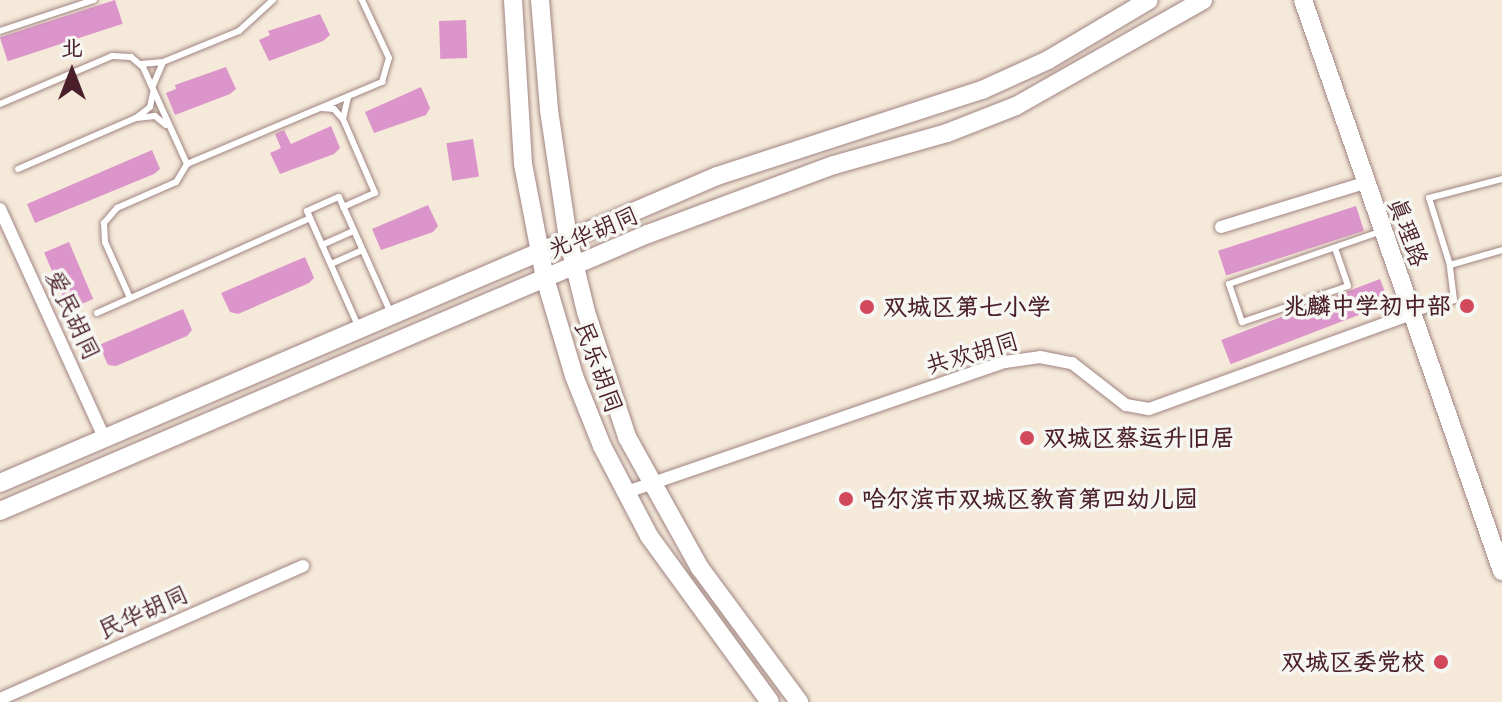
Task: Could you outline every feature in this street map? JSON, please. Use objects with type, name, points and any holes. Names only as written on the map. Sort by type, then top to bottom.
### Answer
[{"type":"main road","name":"民乐胡同","points":[[513,0],[523,164],[538,251],[574,376],[624,493],[677,580],[770,702]]},
{"type":"main road","name":"民乐胡同","points":[[540,0],[549,110],[568,238],[603,370],[648,484],[741,630],[799,702]]},
{"type":"main road","name":"光华胡同","points":[[0,483],[717,176],[982,90],[1048,60],[1149,0]]},
{"type":"main road","name":"光华胡同","points":[[0,511],[574,265],[741,197],[947,133],[1016,106],[1203,0]]},
{"type":"main road","name":"真理路","points":[[1303,0],[1364,183],[1502,571]]},
{"type":"street","points":[[1221,227],[1364,183]]},
{"type":"street","name":"爱民胡同","points":[[0,209],[105,439]]},
{"type":"street","name":"共欢胡同","points":[[624,493],[1005,362],[1040,357],[1072,363],[1126,405],[1149,409],[1412,314]]},
{"type":"street","name":"民华胡同","points":[[0,699],[303,566]]},
{"type":"street","points":[[24,688],[29,702]]},
{"type":"lane","points":[[58,0],[61,11]]},
{"type":"lane","points":[[0,31],[94,0]]},
{"type":"lane","points":[[257,0],[258,11]]},
{"type":"lane","points":[[0,104],[106,57],[121,55],[138,61],[163,62],[239,31],[273,0]]},
{"type":"lane","points":[[130,298],[105,242],[105,220],[117,208],[176,182],[187,164],[382,82],[390,67],[361,0]]},
{"type":"lane","points":[[138,61],[187,164]]},
{"type":"lane","points":[[18,169],[136,118],[150,107],[153,75],[163,62]]},
{"type":"lane","points":[[343,119],[342,104],[348,97]]},
{"type":"lane","points":[[319,109],[334,109],[343,119],[375,193],[343,207]]},
{"type":"lane","points":[[136,118],[155,116],[170,130]]},
{"type":"lane","points":[[1412,314],[1454,300],[1450,265],[1429,198],[1502,179]]},
{"type":"lane","points":[[359,328],[307,211],[339,197],[391,314]]},
{"type":"lane","points":[[97,313],[310,218]]},
{"type":"lane","points":[[322,245],[354,231]]},
{"type":"lane","points":[[1335,248],[1348,286],[1242,322],[1229,284],[1382,231]]},
{"type":"lane","points":[[331,264],[362,250]]},
{"type":"lane","points":[[1450,265],[1502,250]]},
{"type":"building","points":[[115,0],[123,24],[8,61],[0,37]]},
{"type":"building","points":[[320,14],[330,35],[323,41],[269,61],[259,40],[270,35],[268,31]]},
{"type":"building","points":[[466,20],[467,58],[440,59],[439,21]]},
{"type":"building","points":[[226,67],[236,89],[175,115],[166,93],[176,89],[175,85]]},
{"type":"building","points":[[421,87],[430,108],[426,115],[374,133],[365,112]]},
{"type":"building","points":[[331,126],[340,148],[334,154],[280,174],[270,153],[281,148],[275,134],[284,130],[291,144]]},
{"type":"building","points":[[473,139],[479,177],[452,181],[446,143]]},
{"type":"building","points":[[152,150],[160,169],[154,174],[35,223],[27,204]]},
{"type":"building","points":[[428,205],[438,226],[433,232],[381,250],[372,229]]},
{"type":"building","points":[[1356,206],[1364,231],[1226,276],[1218,251]]},
{"type":"building","points":[[69,242],[93,299],[68,310],[44,253]]},
{"type":"building","points":[[305,257],[314,278],[309,283],[238,314],[230,312],[221,293]]},
{"type":"building","points":[[1380,279],[1389,303],[1231,364],[1221,340]]},
{"type":"building","points":[[183,309],[192,330],[187,336],[116,366],[108,365],[99,345]]},
{"type":"place","name":"兆麟中学初中部","points":[[1467,306]]},
{"type":"place","name":"双城区第七小学","points":[[867,307]]},
{"type":"place","name":"双城区蔡运升旧居","points":[[1027,438]]},
{"type":"place","name":"哈尔滨市双城区教育第四幼儿园","points":[[846,499]]},
{"type":"place","name":"双城区委党校","points":[[1441,662]]}]
